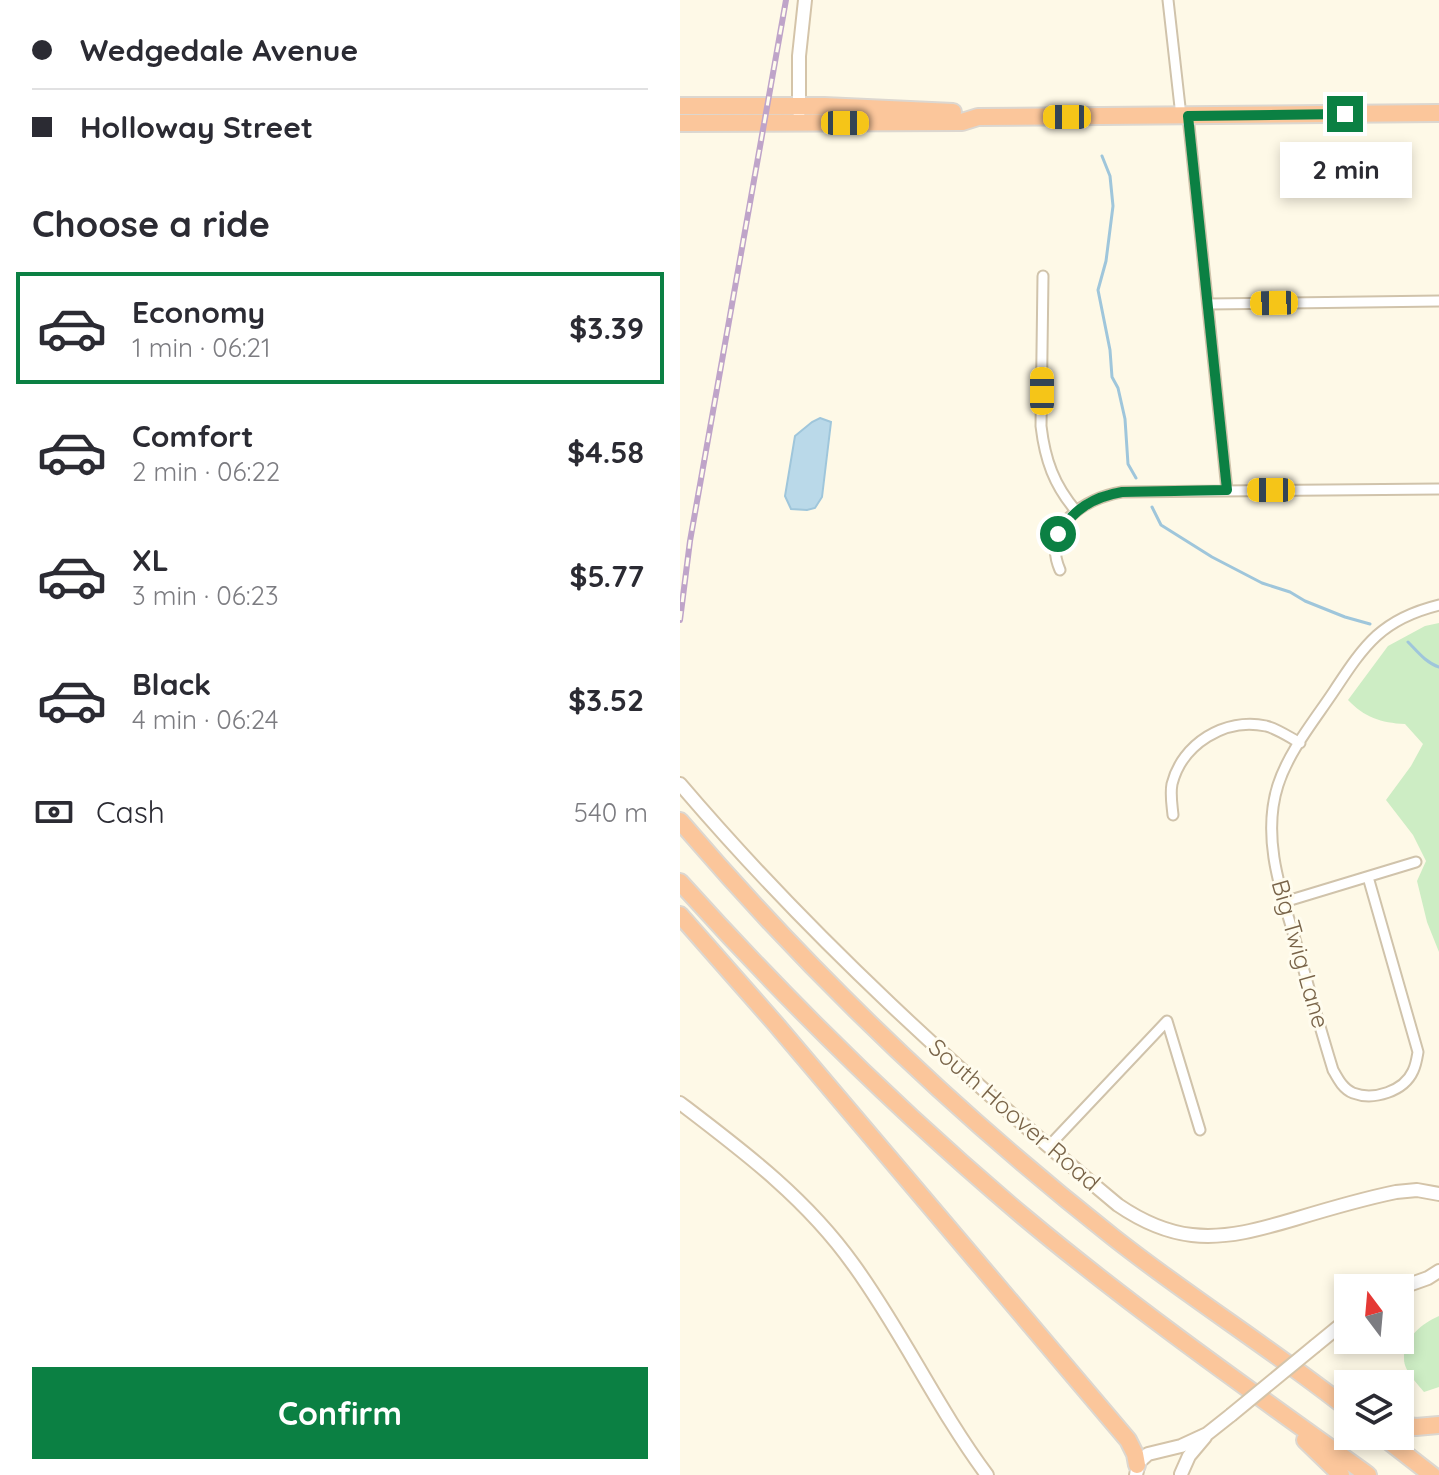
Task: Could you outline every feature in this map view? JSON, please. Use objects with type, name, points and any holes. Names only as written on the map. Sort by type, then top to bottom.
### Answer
[{"type":"highway","points":[[680,106],[962,122],[978,117],[1439,113]]},
{"type":"highway","points":[[680,123],[799,114]]},
{"type":"highway","points":[[680,821],[812,966],[989,1134],[1177,1286],[1334,1397]]},
{"type":"highway","points":[[680,882],[793,1004],[962,1163],[1088,1268],[1368,1475]]},
{"type":"highway","points":[[680,915],[1128,1440],[1135,1454],[1136,1472]]},
{"type":"highway","points":[[1261,1398],[1341,1475]]},
{"type":"highway","points":[[1414,1427],[1439,1425]]},
{"type":"highway","points":[[1400,1450],[1432,1475]]},
{"type":"street","points":[[799,114],[799,56],[805,0]]},
{"type":"street","points":[[1168,0],[1208,304],[1227,490]]},
{"type":"street","points":[[1043,276],[1043,444],[1056,483],[1076,511]]},
{"type":"street","points":[[1208,304],[1439,301]]},
{"type":"street","points":[[1060,570],[1056,562],[1055,543],[1065,524],[1076,511],[1099,498],[1122,492],[1439,489]]},
{"type":"street","name":"Big Twig Lane","points":[[1368,877],[1418,1052],[1413,1071],[1405,1082],[1389,1093],[1372,1096],[1353,1093],[1342,1086],[1333,1070],[1276,874],[1272,821],[1278,787],[1289,760],[1347,671],[1377,634],[1395,621],[1439,605]]},
{"type":"street","points":[[1173,815],[1172,783],[1187,752],[1200,741],[1230,727],[1249,725],[1274,729],[1300,743]]},
{"type":"street","name":"South Hoover Road","points":[[680,784],[764,879],[831,948],[1048,1147],[1129,1212],[1166,1229],[1188,1235],[1212,1236],[1248,1232],[1396,1192],[1417,1190],[1439,1194]]},
{"type":"street","points":[[1284,902],[1416,862]]},
{"type":"street","points":[[1048,1147],[1167,1021],[1200,1130]]},
{"type":"street","points":[[680,1103],[767,1170],[838,1243],[869,1286],[987,1475]]},
{"type":"street","points":[[1414,1283],[1435,1275]]},
{"type":"street","points":[[1136,1472],[1141,1459],[1148,1454],[1181,1446],[1207,1434],[1334,1330]]},
{"type":"street","points":[[1181,1475],[1187,1460],[1207,1434]]},
{"type":"street","points":[[1163,1451],[1176,1459],[1181,1475]]},
{"type":"green space","points":[[1439,623],[1439,952],[1427,922],[1417,881],[1426,861],[1413,835],[1386,800],[1423,744],[1405,724],[1374,718],[1348,700],[1388,646],[1425,626]]},
{"type":"green space","points":[[1439,1316],[1439,1387],[1424,1392],[1414,1380],[1414,1370],[1407,1370],[1404,1359],[1405,1354],[1414,1354],[1414,1334]]},
{"type":"water","points":[[820,418],[831,422],[822,497],[815,508],[791,509],[785,496],[795,436]]},
{"type":"waterway","points":[[1102,156],[1110,176],[1113,206],[1106,261],[1098,290],[1112,377],[1118,388],[1125,419],[1128,464],[1136,478]]},
{"type":"waterway","points":[[1152,507],[1161,525],[1212,557],[1262,583],[1370,624]]},
{"type":"waterway","points":[[1408,642],[1426,660],[1439,667]]},
{"type":"railway","points":[[680,620],[690,541],[786,0]]},
{"type":"route","points":[[1058,534],[1076,511],[1109,494],[1227,490],[1188,116],[1345,114]]}]
